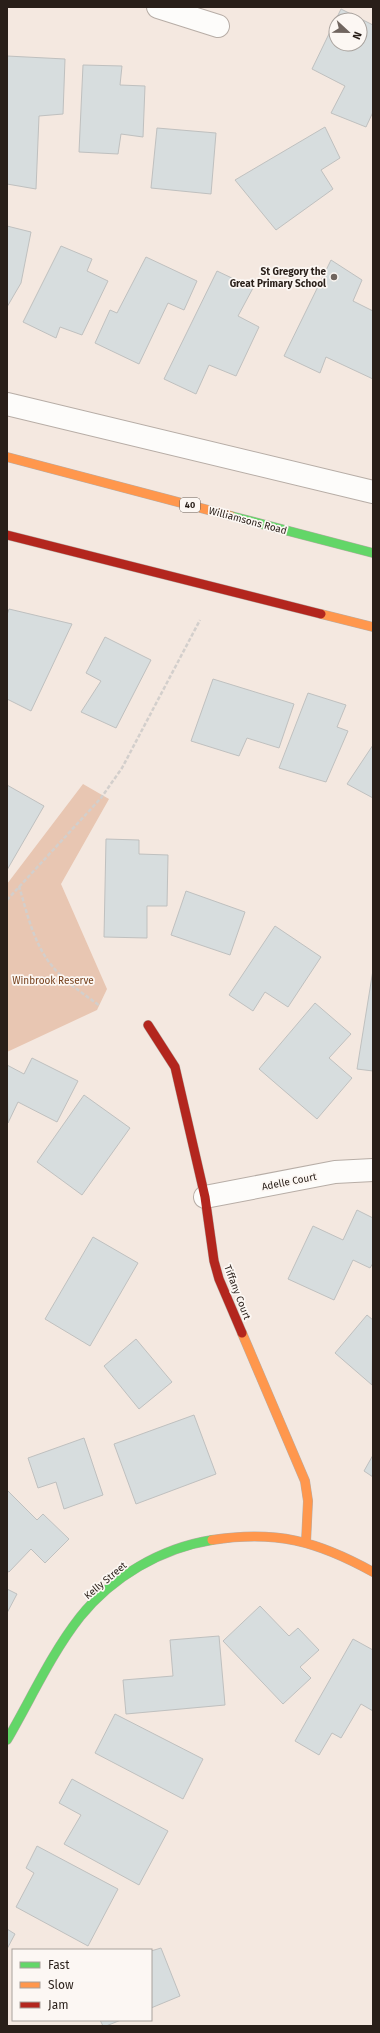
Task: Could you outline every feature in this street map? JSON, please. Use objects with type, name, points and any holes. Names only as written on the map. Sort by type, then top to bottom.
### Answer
[{"type":"street","points":[[158,7],[218,26]]},
{"type":"street","points":[[7,404],[373,492]]},
{"type":"street","name":"Williamsons Road","points":[[7,457],[373,553]]},
{"type":"street","points":[[7,535],[373,627]]},
{"type":"street","name":"Tiffany Court","points":[[148,1025],[175,1067],[205,1197],[214,1262],[219,1279],[305,1481],[308,1501],[306,1542]]},
{"type":"street","name":"Adelle Court","points":[[205,1197],[335,1172],[373,1170]]},
{"type":"street","name":"Kelly Street","points":[[7,1740],[65,1640],[91,1604],[124,1575],[157,1556],[192,1543],[229,1537],[267,1536],[306,1542],[339,1554],[373,1572]]},
{"type":"path","points":[[7,900],[102,798],[118,774],[200,620]]},
{"type":"path","points":[[19,886],[29,920],[42,952],[53,968],[74,987],[100,1006]]},
{"type":"green space","name":"Winbrook Reserve","points":[[83,784],[109,799],[61,884],[107,989],[97,1010],[7,1052],[7,884]]},
{"type":"building","points":[[341,9],[347,12],[340,12]]},
{"type":"building","points":[[368,22],[373,25],[373,112],[366,127],[331,113],[345,86],[312,69],[328,36],[328,52],[368,52]]},
{"type":"building","points":[[7,56],[65,59],[63,114],[39,116],[36,189],[7,184]]},
{"type":"building","points":[[83,65],[122,66],[120,85],[145,86],[143,137],[121,134],[118,154],[79,152]]},
{"type":"building","points":[[325,127],[340,158],[321,170],[333,189],[276,230],[235,180]]},
{"type":"building","points":[[157,128],[216,133],[211,194],[151,188]]},
{"type":"building","points":[[7,226],[31,232],[21,283],[7,307]]},
{"type":"building","points":[[61,246],[92,259],[87,271],[108,281],[82,335],[60,327],[56,338],[23,322]]},
{"type":"building","points":[[146,257],[197,281],[184,310],[168,303],[139,364],[95,343],[110,310],[117,313]]},
{"type":"building","points":[[331,260],[362,280],[353,301],[373,311],[373,379],[326,357],[320,373],[284,356]]},
{"type":"building","points":[[217,271],[253,288],[238,316],[259,327],[236,376],[209,365],[196,394],[164,379]]},
{"type":"building","points":[[9,609],[72,624],[31,711],[7,699],[7,615]]},
{"type":"building","points":[[105,637],[151,660],[116,728],[81,712],[101,681],[86,673]]},
{"type":"building","points":[[213,679],[294,704],[279,748],[247,738],[239,756],[191,741]]},
{"type":"building","points":[[308,693],[346,705],[337,727],[348,731],[326,782],[279,768]]},
{"type":"building","points":[[373,745],[373,798],[347,784]]},
{"type":"building","points":[[7,785],[44,806],[7,870]]},
{"type":"building","points":[[106,839],[139,840],[139,854],[168,855],[167,906],[147,906],[147,938],[104,937]]},
{"type":"building","points":[[186,891],[245,912],[230,955],[171,935]]},
{"type":"building","points":[[275,926],[321,957],[288,1007],[265,992],[253,1011],[229,995]]},
{"type":"building","points":[[373,970],[373,1071],[357,1069]]},
{"type":"building","points":[[315,1003],[351,1034],[329,1058],[352,1078],[317,1119],[259,1069]]},
{"type":"building","points":[[32,1058],[78,1081],[57,1122],[18,1102],[8,1123],[7,1065],[24,1074]]},
{"type":"building","points":[[84,1095],[130,1128],[82,1195],[37,1162]]},
{"type":"building","points":[[357,1210],[373,1218],[373,1263],[370,1268],[353,1260],[334,1300],[288,1279],[313,1226],[343,1240]]},
{"type":"building","points":[[93,1237],[138,1263],[90,1346],[45,1319]]},
{"type":"building","points":[[367,1315],[373,1320],[372,1385],[335,1353]]},
{"type":"building","points":[[136,1339],[172,1382],[139,1409],[104,1366]]},
{"type":"building","points":[[194,1415],[216,1474],[136,1504],[114,1444]]},
{"type":"building","points":[[84,1438],[103,1495],[64,1509],[56,1482],[38,1488],[28,1458]]},
{"type":"building","points":[[373,1455],[373,1477],[364,1471]]},
{"type":"building","points":[[7,1490],[37,1520],[43,1514],[69,1539],[45,1563],[31,1549],[9,1572],[7,1571]]},
{"type":"building","points":[[7,1589],[17,1594],[7,1613]]},
{"type":"building","points":[[260,1606],[289,1636],[298,1628],[319,1650],[300,1667],[311,1678],[283,1704],[223,1641]]},
{"type":"building","points":[[219,1636],[225,1705],[126,1714],[123,1680],[173,1676],[170,1640]]},
{"type":"building","points":[[353,1639],[373,1650],[373,1711],[361,1704],[341,1738],[332,1733],[319,1755],[295,1741]]},
{"type":"building","points":[[115,1714],[203,1759],[183,1799],[95,1753]]},
{"type":"building","points":[[72,1779],[168,1831],[139,1885],[64,1844],[81,1815],[59,1803]]},
{"type":"building","points":[[37,1846],[118,1889],[88,1946],[16,1907],[34,1873],[26,1868]]},
{"type":"building","points":[[7,1929],[15,1934],[7,1949]]},
{"type":"building","points":[[161,1948],[180,1996],[152,2008],[152,1951]]},
{"type":"building","points":[[100,2021],[118,2021],[106,2026],[103,2026]]},
{"type":"traffic: fast","points":[[231,516],[373,553]]},
{"type":"traffic: fast","points":[[7,1740],[60,1646],[80,1617],[107,1589],[122,1577],[156,1557],[193,1544],[212,1540]]},
{"type":"traffic: slow","points":[[7,457],[231,516]]},
{"type":"traffic: slow","points":[[321,614],[373,627]]},
{"type":"traffic: slow","points":[[242,1333],[305,1481],[308,1501],[306,1542]]},
{"type":"traffic: slow","points":[[212,1540],[256,1536],[296,1541],[314,1546],[353,1561],[373,1572]]},
{"type":"traffic: jam","points":[[7,535],[321,614]]},
{"type":"traffic: jam","points":[[148,1025],[175,1067],[205,1197],[214,1261],[219,1279],[242,1333]]},
{"type":"place","name":"St Gregory the Great Primary School","points":[[334,277]]}]
